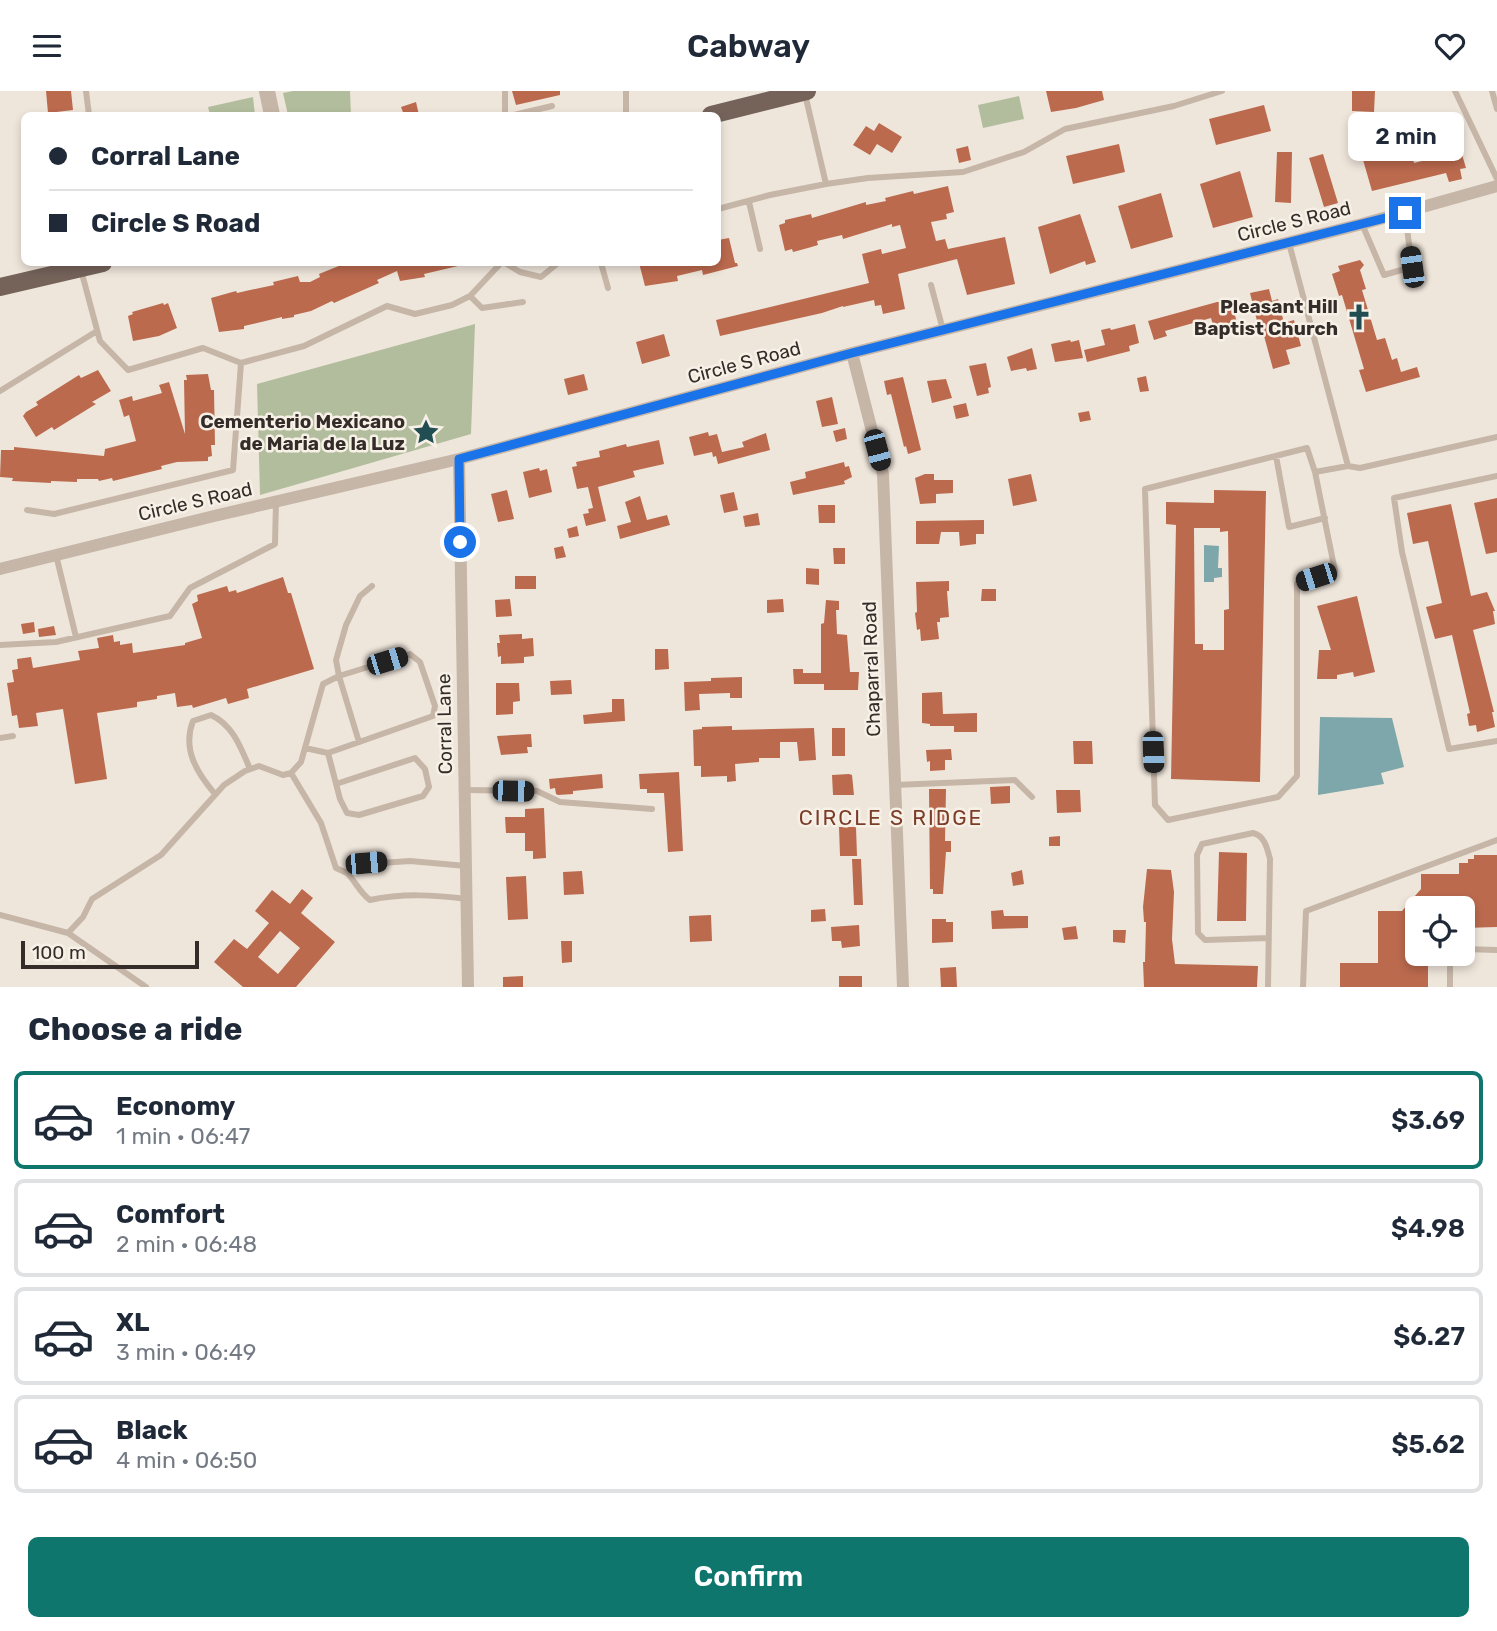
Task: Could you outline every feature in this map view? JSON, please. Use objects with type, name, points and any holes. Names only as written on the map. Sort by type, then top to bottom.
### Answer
[{"type":"main road","points":[[721,112],[805,91]]},
{"type":"main road","points":[[0,287],[89,266]]},
{"type":"street","points":[[267,91],[271,112]]},
{"type":"street","name":"Circle S Road","points":[[0,569],[459,459],[852,353],[1405,213],[1497,186]]},
{"type":"street","name":"Chaparral Road","points":[[852,353],[883,474],[903,987]]},
{"type":"street","name":"Corral Lane","points":[[459,459],[468,987]]},
{"type":"lane","points":[[86,91],[89,112]]},
{"type":"lane","points":[[505,91],[505,112]]},
{"type":"lane","points":[[626,91],[626,112]]},
{"type":"lane","points":[[805,91],[826,184]]},
{"type":"lane","points":[[721,208],[826,184],[868,178],[963,172],[1024,152],[1065,129],[1174,106],[1222,91]]},
{"type":"lane","points":[[1455,91],[1497,179]]},
{"type":"lane","points":[[1492,91],[1497,109]]},
{"type":"lane","points":[[527,112],[552,106]]},
{"type":"lane","points":[[749,202],[760,250]]},
{"type":"lane","points":[[1362,224],[1384,275],[1412,267],[1405,213]]},
{"type":"lane","points":[[1289,243],[1348,466]]},
{"type":"lane","points":[[80,268],[100,341],[128,370],[203,348],[241,363],[304,346],[387,306],[415,314],[452,305],[470,296],[500,266]]},
{"type":"lane","points":[[509,266],[541,277],[554,266]]},
{"type":"lane","points":[[602,266],[608,288]]},
{"type":"lane","points":[[930,285],[943,330]]},
{"type":"lane","points":[[470,296],[482,308],[523,302]]},
{"type":"lane","points":[[0,391],[97,331]]},
{"type":"lane","points":[[27,510],[54,514],[233,470],[241,363]]},
{"type":"lane","points":[[1315,472],[1348,466],[1360,468],[1497,437]]},
{"type":"lane","points":[[1307,448],[1315,472],[1335,571],[1297,583],[1297,776],[1278,797],[1168,820],[1155,805],[1145,489],[1307,448]]},
{"type":"lane","points":[[1276,456],[1289,527],[1325,518]]},
{"type":"lane","points":[[1497,476],[1394,498],[1402,552],[1449,749],[1497,741]]},
{"type":"lane","points":[[0,645],[56,642],[170,616],[190,588],[275,544],[276,501]]},
{"type":"lane","points":[[56,555],[76,637]]},
{"type":"lane","points":[[359,742],[336,660],[346,625],[360,596],[372,586]]},
{"type":"lane","points":[[68,933],[83,917],[92,899],[161,855],[224,785],[259,766],[283,775],[291,773],[301,762],[323,684],[410,654],[420,662],[435,706],[433,716],[328,753],[305,748]]},
{"type":"lane","points":[[215,794],[198,773],[191,754],[188,733],[193,721],[211,715],[221,720],[233,734],[250,769]]},
{"type":"lane","points":[[0,738],[13,736]]},
{"type":"lane","points":[[328,753],[336,784],[340,799],[347,813],[359,815],[423,796],[429,787],[425,769],[415,758],[336,784]]},
{"type":"lane","points":[[291,773],[321,823],[336,868],[358,883],[363,895],[370,900],[421,894],[467,899]]},
{"type":"lane","points":[[895,785],[1015,780],[1032,797]]},
{"type":"lane","points":[[465,790],[537,791],[560,802],[652,809]]},
{"type":"lane","points":[[1268,987],[1269,938],[1270,859],[1261,837],[1253,833],[1202,844],[1197,855],[1198,933],[1205,940],[1269,938]]},
{"type":"lane","points":[[1303,987],[1306,911],[1497,840]]},
{"type":"lane","points":[[347,873],[352,865],[411,860],[466,866]]},
{"type":"lane","points":[[0,915],[68,933],[146,987]]},
{"type":"lane","points":[[1475,949],[1497,950]]},
{"type":"lane","points":[[1450,966],[1450,987]]},
{"type":"green space","points":[[350,91],[351,112],[287,112],[283,93]]},
{"type":"green space","points":[[1019,96],[1024,119],[983,128],[978,105]]},
{"type":"green space","points":[[253,97],[255,112],[209,112],[208,107]]},
{"type":"green space","points":[[475,324],[471,434],[260,495],[257,384]]},
{"type":"water","points":[[1204,545],[1219,546],[1218,568],[1222,568],[1222,577],[1214,578],[1214,582],[1204,582]]},
{"type":"water","points":[[1320,717],[1392,718],[1404,767],[1381,773],[1384,784],[1318,795]]},
{"type":"building","points":[[46,91],[71,91],[73,110],[48,112]]},
{"type":"building","points":[[512,91],[560,91],[560,95],[516,105]]},
{"type":"building","points":[[1046,91],[1102,91],[1104,100],[1051,112]]},
{"type":"building","points":[[1352,91],[1375,91],[1374,112],[1352,111]]},
{"type":"building","points":[[416,102],[418,112],[403,112],[401,107]]},
{"type":"building","points":[[1264,105],[1271,131],[1216,145],[1209,119]]},
{"type":"building","points":[[879,123],[902,137],[892,153],[877,144],[870,155],[853,145],[866,126],[874,131]]},
{"type":"building","points":[[1407,135],[1414,163],[1461,151],[1466,168],[1460,169],[1462,179],[1449,182],[1446,173],[1372,191],[1359,146]]},
{"type":"building","points":[[1119,144],[1125,172],[1073,184],[1066,156]]},
{"type":"building","points":[[968,146],[971,160],[959,163],[956,149]]},
{"type":"building","points":[[1277,152],[1292,152],[1291,203],[1275,202]]},
{"type":"building","points":[[1323,154],[1338,203],[1324,207],[1309,158]]},
{"type":"building","points":[[1240,171],[1253,217],[1213,228],[1200,184]]},
{"type":"building","points":[[948,186],[954,212],[946,214],[947,219],[931,222],[936,241],[945,239],[948,249],[1005,237],[1015,284],[967,295],[957,259],[898,274],[905,309],[883,314],[881,305],[875,306],[874,300],[720,336],[716,320],[869,283],[862,254],[881,249],[882,254],[906,248],[900,225],[892,227],[892,224],[843,239],[842,235],[817,241],[818,245],[793,252],[792,249],[785,251],[779,225],[785,223],[785,220],[811,214],[812,218],[866,202],[866,205],[913,191],[914,194]]},
{"type":"building","points":[[1161,193],[1173,237],[1131,249],[1118,206]]},
{"type":"building","points":[[1080,214],[1096,262],[1086,265],[1085,261],[1050,274],[1038,227]]},
{"type":"building","points":[[729,238],[738,266],[703,275],[702,270],[677,276],[678,281],[645,286],[640,266],[721,266],[721,239]]},
{"type":"building","name":"Pleasant Hill Baptist Church","points":[[1360,260],[1364,265],[1360,270],[1366,289],[1362,290],[1377,340],[1385,338],[1392,360],[1397,358],[1401,372],[1417,367],[1420,377],[1366,392],[1359,370],[1364,369],[1342,295],[1339,296],[1332,274],[1340,271],[1338,266]]},
{"type":"building","points":[[339,266],[458,266],[424,274],[425,277],[400,281],[397,271],[377,280],[379,283],[294,317],[282,317],[244,326],[244,329],[219,332],[211,298],[274,285],[273,282],[298,276],[300,282],[310,282],[320,277],[319,274]]},
{"type":"building","points":[[1269,289],[1272,301],[1278,299],[1284,323],[1294,320],[1301,346],[1286,350],[1290,364],[1273,369],[1264,336],[1261,337],[1250,293]]},
{"type":"building","points":[[1225,302],[1226,307],[1232,305],[1238,326],[1215,332],[1211,318],[1165,331],[1167,336],[1154,340],[1148,321]]},
{"type":"building","points":[[168,303],[177,328],[159,336],[133,341],[128,316],[133,314],[132,312]]},
{"type":"building","points":[[1135,324],[1139,343],[1129,346],[1130,351],[1087,362],[1084,350],[1105,345],[1101,330]]},
{"type":"building","points":[[664,334],[670,356],[642,364],[636,342]]},
{"type":"building","points":[[1079,340],[1083,358],[1055,362],[1051,344]]},
{"type":"building","points":[[1032,348],[1037,369],[1011,371],[1007,357]]},
{"type":"building","points":[[986,363],[991,387],[988,388],[989,393],[977,396],[969,366]]},
{"type":"building","points":[[98,370],[111,391],[92,402],[96,404],[54,430],[52,427],[36,437],[23,416],[26,412],[38,405],[36,402],[79,375],[81,378]]},
{"type":"building","points":[[208,374],[211,390],[214,390],[215,445],[211,445],[212,456],[208,457],[208,461],[177,462],[161,466],[162,469],[113,481],[112,478],[99,481],[77,479],[77,482],[51,483],[12,481],[13,478],[0,477],[1,450],[14,450],[14,447],[104,456],[105,449],[136,441],[129,415],[124,417],[119,400],[132,396],[133,401],[162,393],[159,385],[169,382],[185,434],[184,380],[187,380],[186,375]]},
{"type":"building","points":[[584,374],[588,390],[568,395],[564,379]]},
{"type":"building","points":[[1146,376],[1149,391],[1140,392],[1137,378]]},
{"type":"building","points":[[903,377],[921,450],[908,454],[891,394],[887,395],[884,381]]},
{"type":"building","points":[[946,379],[952,398],[932,403],[927,381]]},
{"type":"building","points":[[832,397],[838,424],[822,427],[816,401]]},
{"type":"building","points":[[966,403],[969,416],[956,419],[953,406]]},
{"type":"building","points":[[1089,411],[1091,420],[1080,422],[1078,413]]},
{"type":"building","points":[[845,428],[847,439],[836,442],[833,431]]},
{"type":"building","points":[[708,432],[709,436],[717,434],[722,452],[744,447],[742,442],[766,433],[770,450],[718,464],[712,452],[694,456],[689,437]]},
{"type":"building","points":[[659,440],[664,464],[633,471],[635,477],[598,487],[606,521],[586,526],[583,514],[589,513],[588,509],[593,508],[588,487],[577,489],[572,467],[577,466],[576,462],[600,457],[599,451]]},
{"type":"building","points":[[844,462],[845,467],[849,466],[852,477],[844,481],[845,484],[793,495],[790,482],[806,478],[805,472]]},
{"type":"building","points":[[539,468],[540,471],[547,469],[552,492],[529,498],[523,472]]},
{"type":"building","points":[[934,474],[934,480],[953,480],[953,493],[936,494],[936,503],[920,504],[915,478]]},
{"type":"building","points":[[1031,474],[1037,501],[1013,506],[1008,479]]},
{"type":"building","points":[[507,490],[514,519],[498,522],[491,494]]},
{"type":"building","points":[[1214,490],[1266,491],[1260,782],[1171,779],[1176,525],[1166,524],[1166,502],[1214,503]],"holes":[[[1194,528],[1220,528],[1220,532],[1228,531],[1229,609],[1224,610],[1224,650],[1203,650],[1203,644],[1195,644]]]},
{"type":"building","points":[[734,492],[738,510],[724,513],[720,495]]},
{"type":"building","points":[[640,496],[647,520],[667,515],[670,525],[620,539],[617,526],[631,522],[625,502]]},
{"type":"building","points":[[1497,498],[1497,552],[1486,554],[1474,503]]},
{"type":"building","points":[[1451,504],[1471,596],[1487,592],[1495,611],[1495,624],[1473,630],[1494,712],[1495,727],[1477,732],[1476,725],[1469,726],[1467,714],[1470,713],[1452,635],[1435,639],[1426,607],[1442,603],[1428,541],[1413,544],[1407,513]]},
{"type":"building","points":[[818,505],[835,505],[835,523],[819,523]]},
{"type":"building","points":[[758,513],[760,525],[745,527],[743,516]]},
{"type":"building","points":[[984,520],[984,534],[976,534],[976,544],[960,546],[959,532],[941,532],[939,544],[916,544],[916,521]]},
{"type":"building","points":[[577,526],[579,536],[569,538],[567,529]]},
{"type":"building","points":[[563,546],[566,557],[556,559],[554,548]]},
{"type":"building","points":[[833,548],[845,548],[845,564],[834,564]]},
{"type":"building","points":[[806,568],[819,569],[819,585],[806,584]]},
{"type":"building","points":[[515,576],[536,576],[536,589],[515,589]]},
{"type":"building","points":[[283,577],[288,593],[291,593],[314,669],[247,689],[249,698],[228,704],[226,698],[193,708],[192,705],[177,707],[175,693],[137,702],[137,707],[97,713],[107,779],[75,784],[63,709],[36,713],[38,726],[19,728],[17,715],[12,716],[7,683],[14,682],[12,670],[18,669],[17,659],[31,657],[33,668],[80,660],[78,651],[99,648],[97,638],[113,635],[114,642],[120,641],[120,645],[132,643],[133,653],[185,645],[202,638],[192,604],[198,601],[197,595],[227,586],[229,592],[236,590],[237,593]]},
{"type":"building","points":[[949,581],[949,617],[940,618],[940,622],[937,622],[939,639],[921,641],[915,613],[916,582]]},
{"type":"building","points":[[982,589],[996,589],[996,601],[981,601]]},
{"type":"building","points":[[1357,596],[1375,672],[1354,677],[1353,672],[1337,675],[1337,679],[1317,679],[1319,650],[1331,650],[1317,606]]},
{"type":"building","points":[[510,599],[512,616],[496,617],[495,600]]},
{"type":"building","points":[[783,599],[784,612],[767,613],[767,600]]},
{"type":"building","points":[[826,600],[839,601],[839,610],[836,610],[837,634],[847,635],[850,672],[859,672],[858,690],[824,690],[824,684],[794,684],[793,669],[803,669],[803,673],[821,673],[821,624],[824,623]]},
{"type":"building","points":[[34,622],[35,632],[23,634],[21,624]]},
{"type":"building","points":[[54,626],[56,635],[39,637],[38,629]]},
{"type":"building","points":[[522,634],[522,639],[533,638],[534,656],[524,657],[524,663],[501,664],[497,643],[500,643],[499,635]]},
{"type":"building","points":[[655,649],[668,649],[669,669],[655,670]]},
{"type":"building","points":[[742,677],[742,698],[730,698],[730,693],[699,694],[700,710],[685,711],[684,682]]},
{"type":"building","points":[[571,680],[572,694],[551,695],[550,681]]},
{"type":"building","points":[[496,683],[519,683],[520,701],[513,702],[513,714],[496,715]]},
{"type":"building","points":[[942,692],[943,714],[977,713],[977,732],[954,732],[954,726],[930,726],[922,723],[922,693]]},
{"type":"building","points":[[612,699],[624,699],[625,721],[584,724],[583,715],[612,712]]},
{"type":"building","points":[[732,726],[732,730],[814,728],[816,760],[799,761],[797,742],[780,742],[780,758],[759,758],[759,762],[735,764],[736,781],[727,782],[727,776],[701,777],[701,766],[694,766],[693,730]]},
{"type":"building","points":[[832,728],[845,728],[845,756],[832,756]]},
{"type":"building","points":[[531,734],[532,747],[527,747],[528,753],[501,755],[497,736]]},
{"type":"building","points":[[1073,741],[1092,741],[1093,764],[1074,764]]},
{"type":"building","points":[[951,749],[952,760],[945,760],[945,770],[930,771],[926,750]]},
{"type":"building","points":[[679,772],[683,851],[668,852],[664,793],[647,793],[647,789],[640,789],[639,774]]},
{"type":"building","points":[[602,774],[603,788],[558,795],[555,788],[550,789],[549,779]]},
{"type":"building","points":[[832,775],[852,775],[854,795],[833,795]]},
{"type":"building","points":[[1010,786],[1010,803],[991,804],[990,787]]},
{"type":"building","points":[[929,789],[946,789],[945,841],[951,841],[951,852],[946,852],[943,894],[933,894],[933,889],[930,889]]},
{"type":"building","points":[[1056,790],[1080,790],[1081,812],[1057,813]]},
{"type":"building","points":[[544,808],[546,858],[533,859],[533,851],[525,851],[525,833],[506,833],[505,817],[525,817],[525,809]]},
{"type":"building","points":[[839,827],[856,827],[857,856],[840,856]]},
{"type":"building","points":[[1060,836],[1060,846],[1049,846],[1049,837]]},
{"type":"building","points":[[1219,852],[1247,853],[1246,921],[1217,921]]},
{"type":"building","points":[[1474,855],[1497,855],[1497,927],[1475,928],[1475,896],[1415,896],[1421,889],[1421,874],[1459,874],[1459,863],[1468,863],[1468,859],[1474,859]]},
{"type":"building","points":[[852,859],[861,859],[863,905],[854,905]]},
{"type":"building","points":[[1147,869],[1171,870],[1175,964],[1258,966],[1257,987],[1144,987],[1146,922],[1143,907]]},
{"type":"building","points":[[1022,870],[1024,884],[1013,886],[1011,873]]},
{"type":"building","points":[[582,871],[584,894],[564,895],[563,872]]},
{"type":"building","points":[[526,876],[528,919],[508,920],[506,877]]},
{"type":"building","points":[[302,889],[313,898],[301,913],[335,942],[296,987],[243,987],[214,962],[234,939],[247,949],[269,923],[255,911],[272,890],[290,904]],"holes":[[[280,931],[300,948],[278,974],[258,957]]]},
{"type":"building","points":[[1405,908],[1405,966],[1428,966],[1428,987],[1340,987],[1340,963],[1378,963],[1378,911],[1402,911]]},
{"type":"building","points":[[825,909],[826,921],[811,922],[811,910]]},
{"type":"building","points":[[1003,910],[1004,916],[1028,916],[1028,928],[992,929],[991,911]]},
{"type":"building","points":[[711,915],[712,941],[690,942],[689,916]]},
{"type":"building","points":[[932,919],[953,922],[953,942],[932,943]]},
{"type":"building","points":[[859,925],[860,946],[842,948],[841,941],[832,941],[831,927]]},
{"type":"building","points":[[1076,926],[1078,939],[1064,940],[1062,928]]},
{"type":"building","points":[[1113,930],[1126,930],[1125,943],[1113,942]]},
{"type":"building","points":[[561,941],[572,941],[572,962],[562,963]]},
{"type":"building","points":[[956,967],[957,987],[941,987],[940,968]]},
{"type":"building","points":[[523,976],[523,987],[503,987],[503,977]]},
{"type":"building","points":[[839,976],[862,976],[862,987],[839,987]]},
{"type":"place","name":"Pleasant Hill Baptist Church","points":[[1359,317]]},
{"type":"place","name":"Cementerio Mexicano de Maria de la Luz","points":[[426,432]]},
{"type":"district","name":"CIRCLE S RIDGE","points":[[891,818]]},
{"type":"route","points":[[460,542],[459,459],[852,353],[1405,213]]}]
